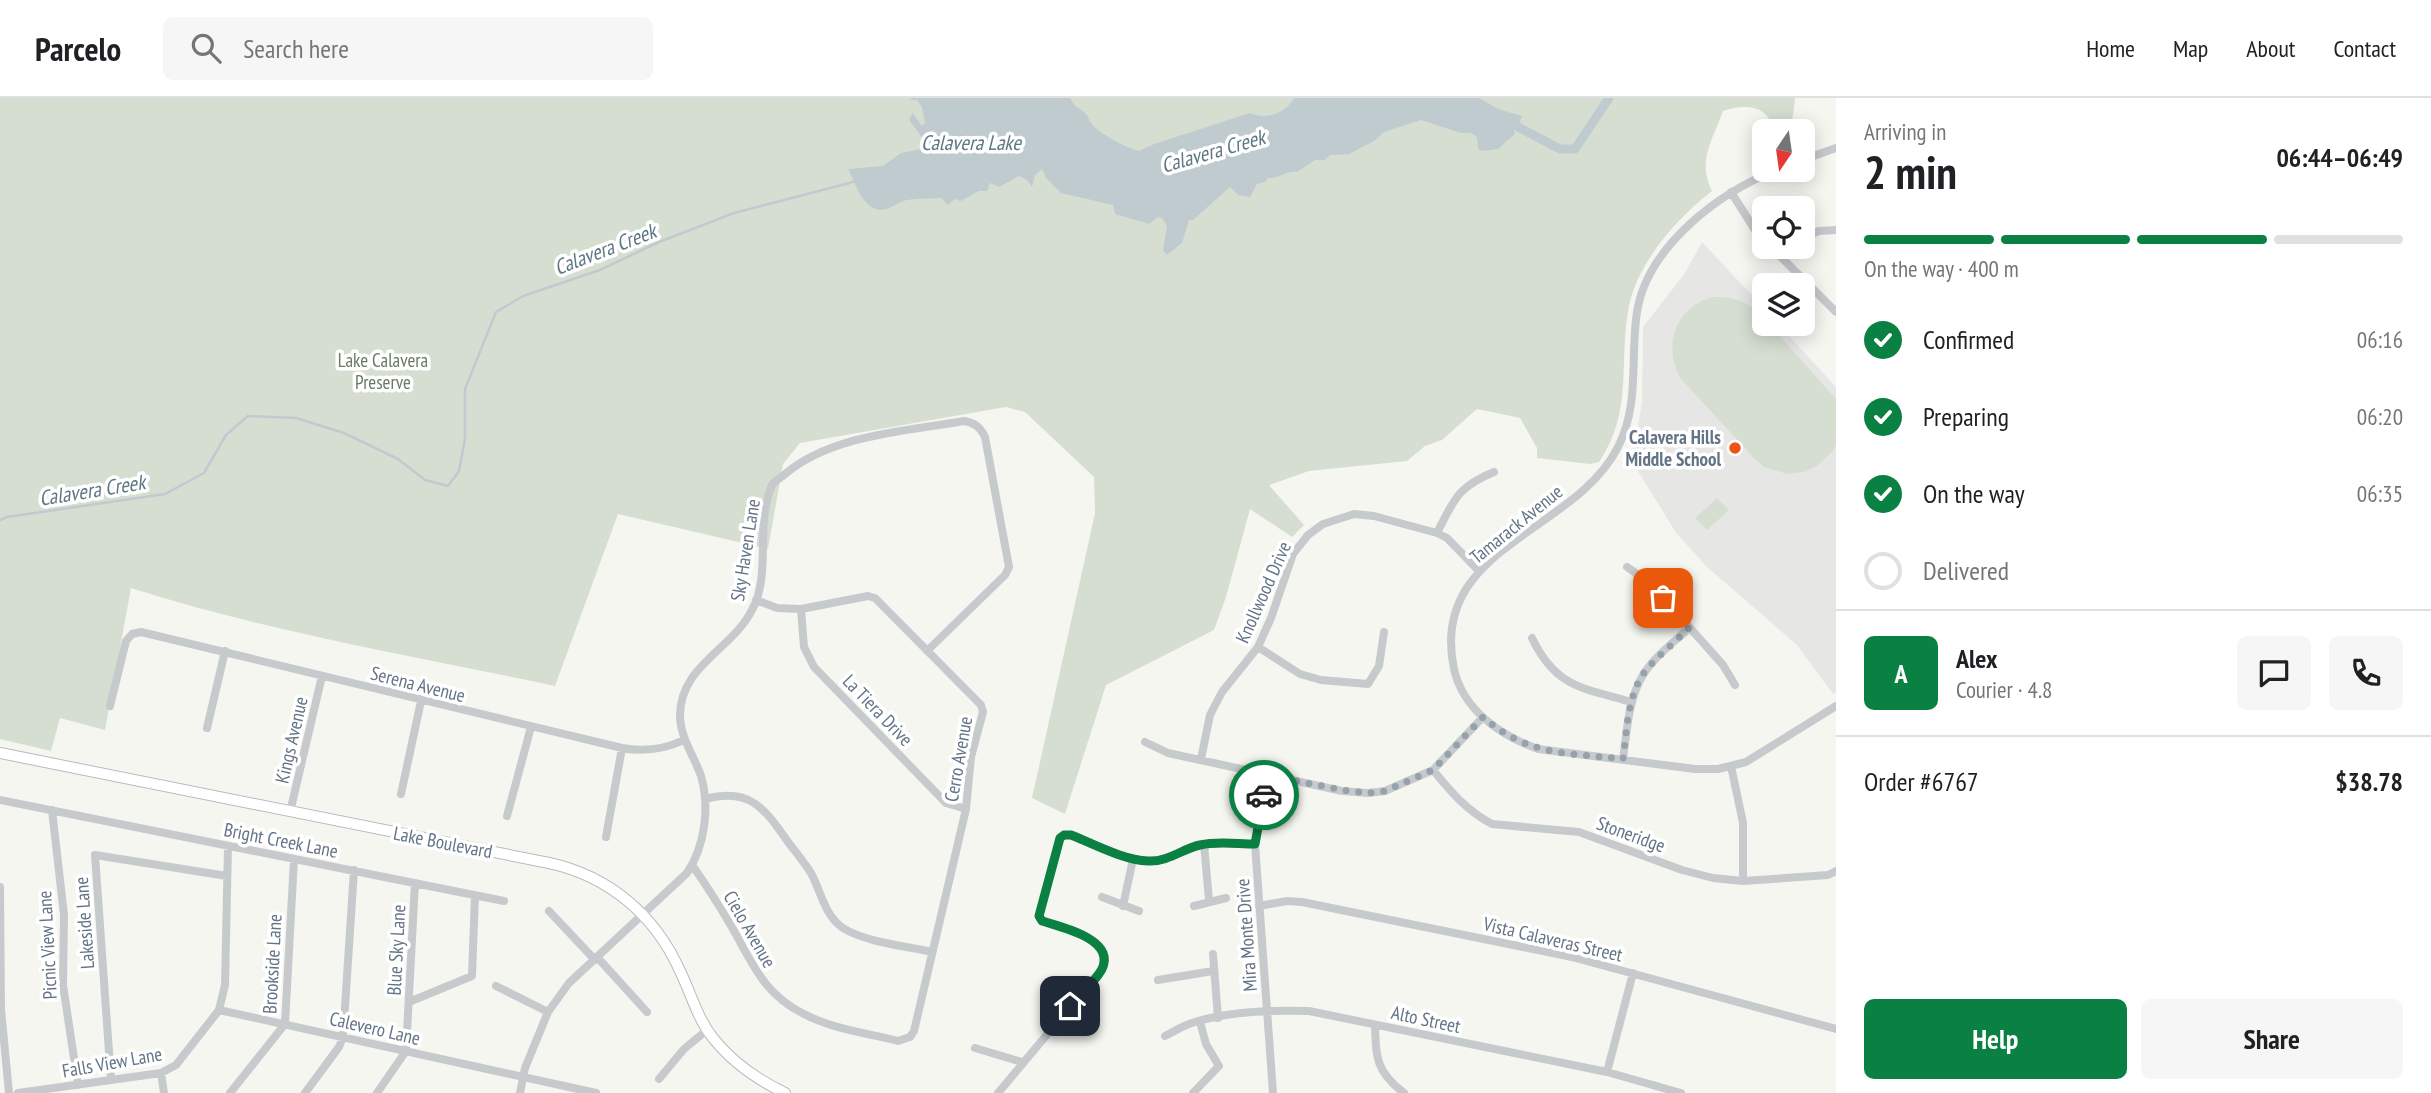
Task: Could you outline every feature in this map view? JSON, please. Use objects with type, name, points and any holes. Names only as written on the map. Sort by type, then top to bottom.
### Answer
[{"type":"main road","name":"Lake Boulevard","points":[[0,753],[565,866],[601,883],[644,914],[660,932],[707,1030],[730,1057],[750,1073],[785,1093]]},
{"type":"street","points":[[1815,155],[1836,148]]},
{"type":"street","name":"Tamarack Avenue","points":[[1752,180],[1699,215],[1677,237],[1645,283],[1637,311],[1632,408],[1617,449],[1588,486],[1494,556],[1465,589],[1454,617],[1451,639],[1456,678],[1467,700],[1483,717],[1515,741],[1538,749],[1695,769],[1731,766],[1759,754],[1836,706]]},
{"type":"street","points":[[1731,192],[1752,225]]},
{"type":"street","points":[[1815,233],[1836,230]]},
{"type":"street","points":[[1783,259],[1836,312]]},
{"type":"street","name":"Sky Haven Lane","points":[[520,1093],[523,1077],[548,1012],[569,983],[644,914],[692,865],[703,833],[706,799],[700,775],[684,740],[680,706],[687,684],[697,670],[740,627],[752,611],[761,579],[765,510],[773,484],[798,462],[844,443],[964,421],[971,422],[980,428],[985,437],[1010,567],[927,651]]},
{"type":"street","points":[[1437,533],[1458,493],[1470,483],[1494,472]]},
{"type":"street","name":"Knollwood Drive","points":[[1201,759],[1210,715],[1222,692],[1258,647],[1293,554],[1308,535],[1323,524],[1354,514],[1374,516],[1437,533],[1447,538],[1479,570]]},
{"type":"street","points":[[1627,567],[1650,583],[1723,665],[1735,685]]},
{"type":"street","name":"Cerro Avenue","points":[[756,600],[778,608],[801,609],[868,596],[875,598],[981,705],[983,712],[971,757],[966,809],[914,1031],[905,1040]]},
{"type":"street","name":"La Tiera Drive","points":[[801,609],[804,647],[814,667],[946,803],[966,809]]},
{"type":"street","points":[[1623,759],[1632,702],[1645,672],[1689,628]]},
{"type":"street","points":[[1258,647],[1300,674],[1321,680],[1368,684],[1379,666],[1384,632]]},
{"type":"street","name":"Serena Avenue","points":[[110,706],[125,641],[132,634],[146,633],[622,748],[651,751],[684,740]]},
{"type":"street","points":[[1532,638],[1552,671],[1576,686],[1632,702]]},
{"type":"street","points":[[206,728],[225,651]]},
{"type":"street","name":"Kings Avenue","points":[[290,812],[323,676]]},
{"type":"street","points":[[401,794],[421,701]]},
{"type":"street","points":[[1145,742],[1168,753],[1342,790],[1368,793],[1385,791],[1433,770],[1483,717]]},
{"type":"street","points":[[507,816],[531,727]]},
{"type":"street","points":[[606,837],[622,748]]},
{"type":"street","points":[[1731,766],[1743,823],[1743,881]]},
{"type":"street","name":"Stoneridge","points":[[1433,770],[1458,801],[1492,824],[1579,832],[1682,870],[1713,878],[1743,881],[1828,875],[1836,871]]},
{"type":"street","name":"Mira Monte Drive","points":[[1267,775],[1255,844],[1273,1093]]},
{"type":"street","points":[[706,799],[719,795],[743,797],[767,812],[811,873],[827,911],[842,927],[858,935],[932,953]]},
{"type":"street","name":"Bright Creek Lane","points":[[0,800],[504,901]]},
{"type":"street","name":"Picnic View Lane","points":[[52,810],[64,915],[62,985],[78,1084]]},
{"type":"street","points":[[998,1093],[1102,969],[1105,957],[1102,950],[1086,936],[1039,916],[1060,838],[1064,835],[1133,859],[1160,860],[1204,844],[1255,844]]},
{"type":"street","points":[[1204,844],[1209,900]]},
{"type":"street","name":"Falls View Lane","points":[[23,1092],[161,1073],[176,1065],[219,1010],[225,985],[229,846]]},
{"type":"street","name":"Lakeside Lane","points":[[111,1080],[95,855],[227,877]]},
{"type":"street","name":"Brookside Lane","points":[[230,1093],[285,1024],[294,859]]},
{"type":"street","points":[[1123,906],[1133,859]]},
{"type":"street","name":"Cielo Avenue","points":[[692,865],[715,899],[754,970],[786,1004],[822,1022],[898,1041],[905,1040]]},
{"type":"street","points":[[305,1093],[339,1047],[343,1037],[354,870]]},
{"type":"street","name":"Blue Sky Lane","points":[[406,1051],[415,883]]},
{"type":"street","points":[[0,887],[1,1009],[9,1093]]},
{"type":"street","points":[[409,1002],[472,976],[475,895]]},
{"type":"street","points":[[1102,897],[1139,911]]},
{"type":"street","points":[[1194,906],[1209,900],[1226,898]]},
{"type":"street","name":"Vista Calaveras Street","points":[[1259,906],[1287,901],[1303,902],[1572,957],[1836,1029]]},
{"type":"street","points":[[549,911],[647,1012]]},
{"type":"street","points":[[1213,954],[1218,1018]]},
{"type":"street","points":[[1158,980],[1213,971]]},
{"type":"street","points":[[1607,1072],[1633,973]]},
{"type":"street","points":[[496,986],[548,1012]]},
{"type":"street","name":"Calevero Lane","points":[[219,1010],[596,1093]]},
{"type":"street","name":"Alto Street","points":[[1165,1036],[1189,1024],[1218,1018],[1267,1012],[1309,1011],[1607,1072],[1681,1093]]},
{"type":"street","points":[[1193,1093],[1219,1066],[1206,1044],[1200,1022]]},
{"type":"street","points":[[1375,1025],[1376,1058],[1389,1082],[1404,1093]]},
{"type":"street","points":[[659,1079],[684,1049],[707,1030]]},
{"type":"street","points":[[975,1048],[1022,1062]]},
{"type":"street","points":[[377,1093],[406,1051]]},
{"type":"street","points":[[161,1073],[164,1093]]},
{"type":"shaded area","name":"Calavera Hills Middle School","points":[[1702,242],[1752,295],[1752,336],[1789,336],[1836,387],[1836,692],[1833,694],[1797,645],[1707,567],[1676,533],[1630,458],[1642,401],[1643,327],[1685,273]]},
{"type":"green space","name":"Lake Calavera Preserve","points":[[0,98],[1795,98],[1792,119],[1769,119],[1761,111],[1747,107],[1723,111],[1706,160],[1712,191],[1686,214],[1661,242],[1641,273],[1634,290],[1626,327],[1621,405],[1610,443],[1599,462],[1590,464],[1537,458],[1537,448],[1520,418],[1477,409],[1442,440],[1425,446],[1407,461],[1309,471],[1269,485],[1304,525],[1292,537],[1250,509],[1214,630],[1106,685],[1065,814],[1032,798],[1095,513],[1094,477],[1025,412],[1006,407],[800,443],[783,464],[768,549],[618,514],[555,686],[236,618],[131,588],[105,730],[60,718],[51,751],[0,739]]},
{"type":"green space","points":[[1713,297],[1728,298],[1752,307],[1752,336],[1780,336],[1836,399],[1836,445],[1817,466],[1804,472],[1787,474],[1764,467],[1681,379],[1675,366],[1673,341],[1681,319],[1689,309]]},
{"type":"green space","points":[[1717,498],[1729,510],[1707,530],[1695,518]]},
{"type":"water","name":"Calavera Lake","points":[[911,98],[1070,98],[1101,132],[1120,144],[1139,151],[1250,113],[1262,116],[1275,114],[1286,108],[1294,98],[1479,98],[1498,109],[1522,116],[1515,134],[1498,149],[1481,151],[1477,137],[1471,133],[1461,133],[1421,120],[1384,132],[1374,141],[1349,154],[1330,155],[1325,160],[1315,160],[1297,172],[1268,178],[1257,184],[1250,197],[1238,195],[1230,187],[1193,220],[1189,220],[1182,243],[1167,255],[1163,250],[1167,226],[1162,218],[1158,217],[1149,224],[1115,214],[1113,205],[1061,193],[1046,178],[1042,169],[1035,175],[1032,187],[1027,180],[1019,176],[999,187],[990,183],[987,191],[979,191],[961,201],[955,199],[948,205],[941,198],[907,200],[888,209],[875,209],[864,200],[848,169],[883,166],[901,153],[922,149],[925,143],[909,119],[913,113],[921,125],[925,124],[922,107],[917,100]]},
{"type":"waterway","points":[[1518,127],[1560,149],[1575,149],[1609,98]]},
{"type":"waterway","name":"Calavera Creek","points":[[0,520],[165,494],[204,473],[226,435],[248,416],[296,418],[344,433],[398,459],[425,480],[448,486],[459,471],[465,439],[465,389],[496,312],[523,296],[600,270],[659,242],[734,213],[857,181]]},
{"type":"way so far","points":[[1264,795],[1267,775],[1342,790],[1368,793],[1385,791],[1433,770],[1483,717],[1515,741],[1538,749],[1623,759],[1632,702],[1638,685],[1645,672],[1689,628],[1663,598]]},
{"type":"place","name":"Calavera Hills Middle School","points":[[1735,448]]},
{"type":"route","points":[[1070,1006],[1102,969],[1105,957],[1102,950],[1086,936],[1042,921],[1039,916],[1060,838],[1071,835],[1133,859],[1148,861],[1171,857],[1187,848],[1204,844],[1255,844],[1264,795]]}]
